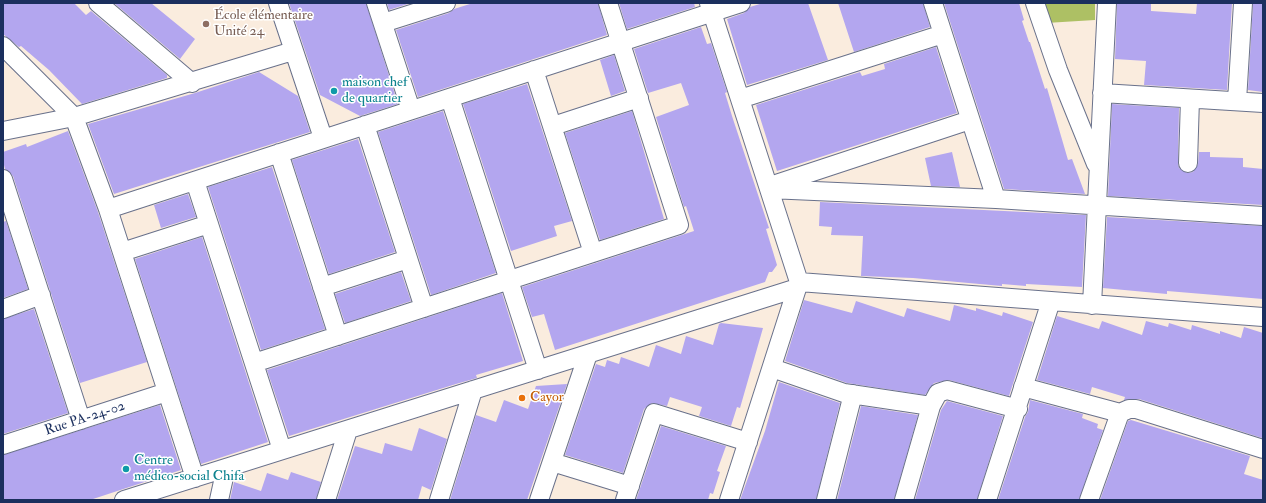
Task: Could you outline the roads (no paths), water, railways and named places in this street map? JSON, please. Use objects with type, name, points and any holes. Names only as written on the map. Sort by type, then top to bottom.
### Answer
[{"type":"street","points":[[98,3],[192,83]]},
{"type":"street","points":[[278,3],[323,138]]},
{"type":"street","points":[[376,3],[411,110]]},
{"type":"street","points":[[383,24],[422,7],[446,3]]},
{"type":"street","points":[[254,363],[679,225],[608,3]]},
{"type":"street","points":[[108,209],[620,42],[711,8],[741,3]]},
{"type":"street","points":[[933,3],[996,199]]},
{"type":"street","points":[[1035,3],[1058,70],[1098,168]]},
{"type":"street","points":[[1092,305],[1096,205],[1108,3]]},
{"type":"street","points":[[1237,101],[1243,3]]},
{"type":"street","points":[[711,8],[798,285],[729,500]]},
{"type":"street","points":[[740,99],[943,34]]},
{"type":"street","points":[[3,46],[74,117],[108,209],[195,478]]},
{"type":"street","points":[[3,132],[74,117],[192,83],[293,51]]},
{"type":"street","points":[[534,70],[593,253]]},
{"type":"street","points":[[1102,93],[1263,103]]},
{"type":"street","points":[[450,98],[538,370]]},
{"type":"street","points":[[553,126],[638,98]]},
{"type":"street","points":[[1188,163],[1190,99]]},
{"type":"street","points":[[768,187],[970,120]]},
{"type":"street","points":[[365,125],[424,308]]},
{"type":"street","points":[[279,153],[338,336]]},
{"type":"street","points":[[3,179],[81,420]]},
{"type":"street","points":[[195,181],[282,450]]},
{"type":"street","points":[[768,187],[996,199],[1263,216]]},
{"type":"street","points":[[122,252],[208,224]]},
{"type":"street","points":[[322,287],[408,259]]},
{"type":"street","points":[[124,500],[538,370],[798,285],[1051,301],[1263,317]]},
{"type":"street","points":[[3,309],[41,295]]},
{"type":"street","points":[[987,500],[1018,408],[1051,301]]},
{"type":"street","points":[[539,500],[588,354]]},
{"type":"street","points":[[772,368],[844,393],[931,406]]},
{"type":"street","points":[[1023,388],[1120,413],[1129,409],[1136,409],[1263,449]]},
{"type":"street","points":[[439,500],[473,390]]},
{"type":"street","points":[[904,500],[931,406],[938,393],[947,390],[1018,408]]},
{"type":"street","name":"Rue PA-24-02","points":[[3,445],[167,392]]},
{"type":"street","points":[[826,500],[853,394]]},
{"type":"street","points":[[552,462],[627,493],[654,413],[748,442]]},
{"type":"street","points":[[1089,500],[1120,413]]},
{"type":"street","points":[[326,500],[348,430]]},
{"type":"street","points":[[219,500],[226,468]]},
{"type":"place","name":"École élémentaire Unité 24","points":[[206,24]]},
{"type":"place","name":"maison chef de quartier","points":[[334,91]]},
{"type":"place","name":"Cayor","points":[[522,398]]},
{"type":"place","name":"Centre médico-social Chifa","points":[[126,469]]}]
